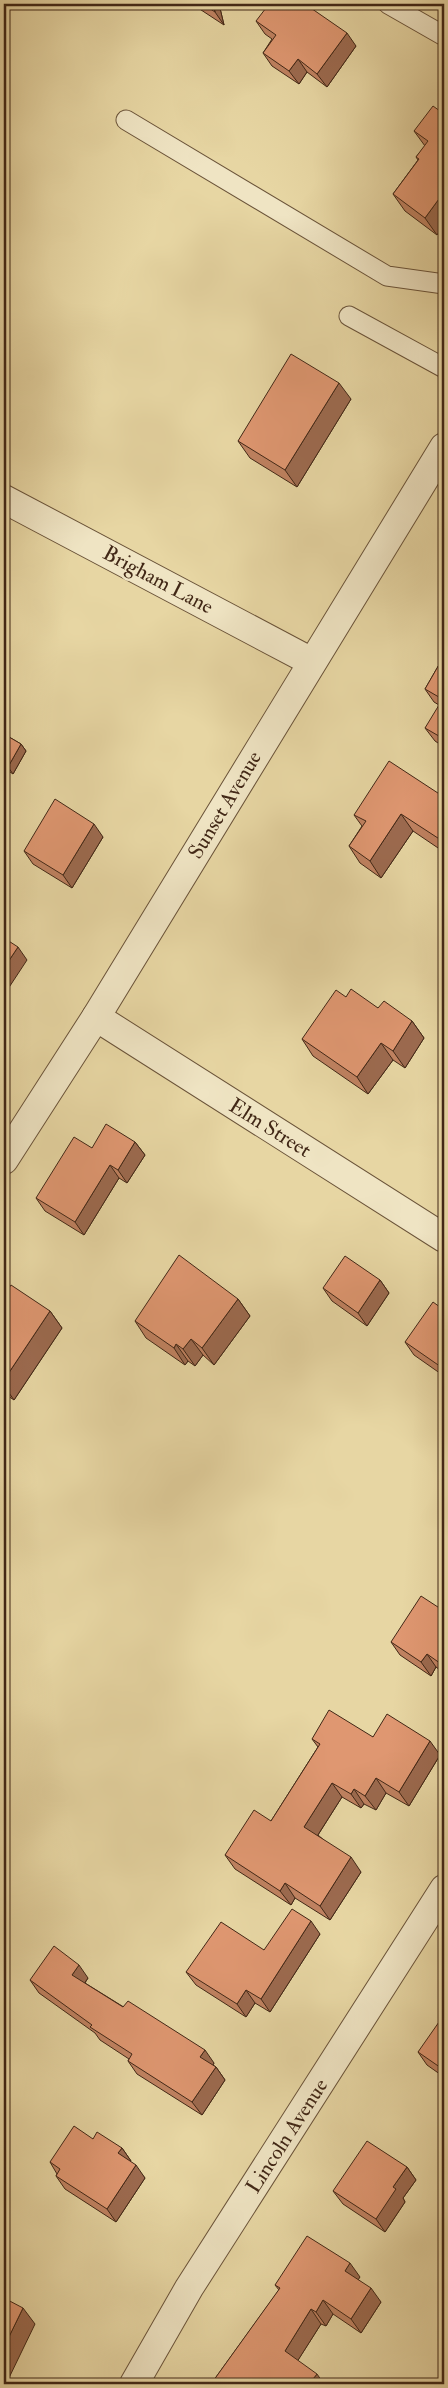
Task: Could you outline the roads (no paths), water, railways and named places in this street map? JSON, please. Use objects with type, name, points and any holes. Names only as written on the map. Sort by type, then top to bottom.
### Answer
[{"type":"street","name":"Sunset Avenue","points":[[4,1160],[96,1018],[444,448]]},
{"type":"street","name":"Brigham Lane","points":[[4,499],[312,662]]},
{"type":"street","name":"Elm Street","points":[[96,1018],[444,1238]]},
{"type":"street","name":"Lincoln Avenue","points":[[134,2384],[189,2288],[444,1889]]},
{"type":"lane","points":[[388,4],[444,36]]},
{"type":"lane","points":[[126,120],[387,276],[444,284]]},
{"type":"lane","points":[[349,316],[444,368]]}]
